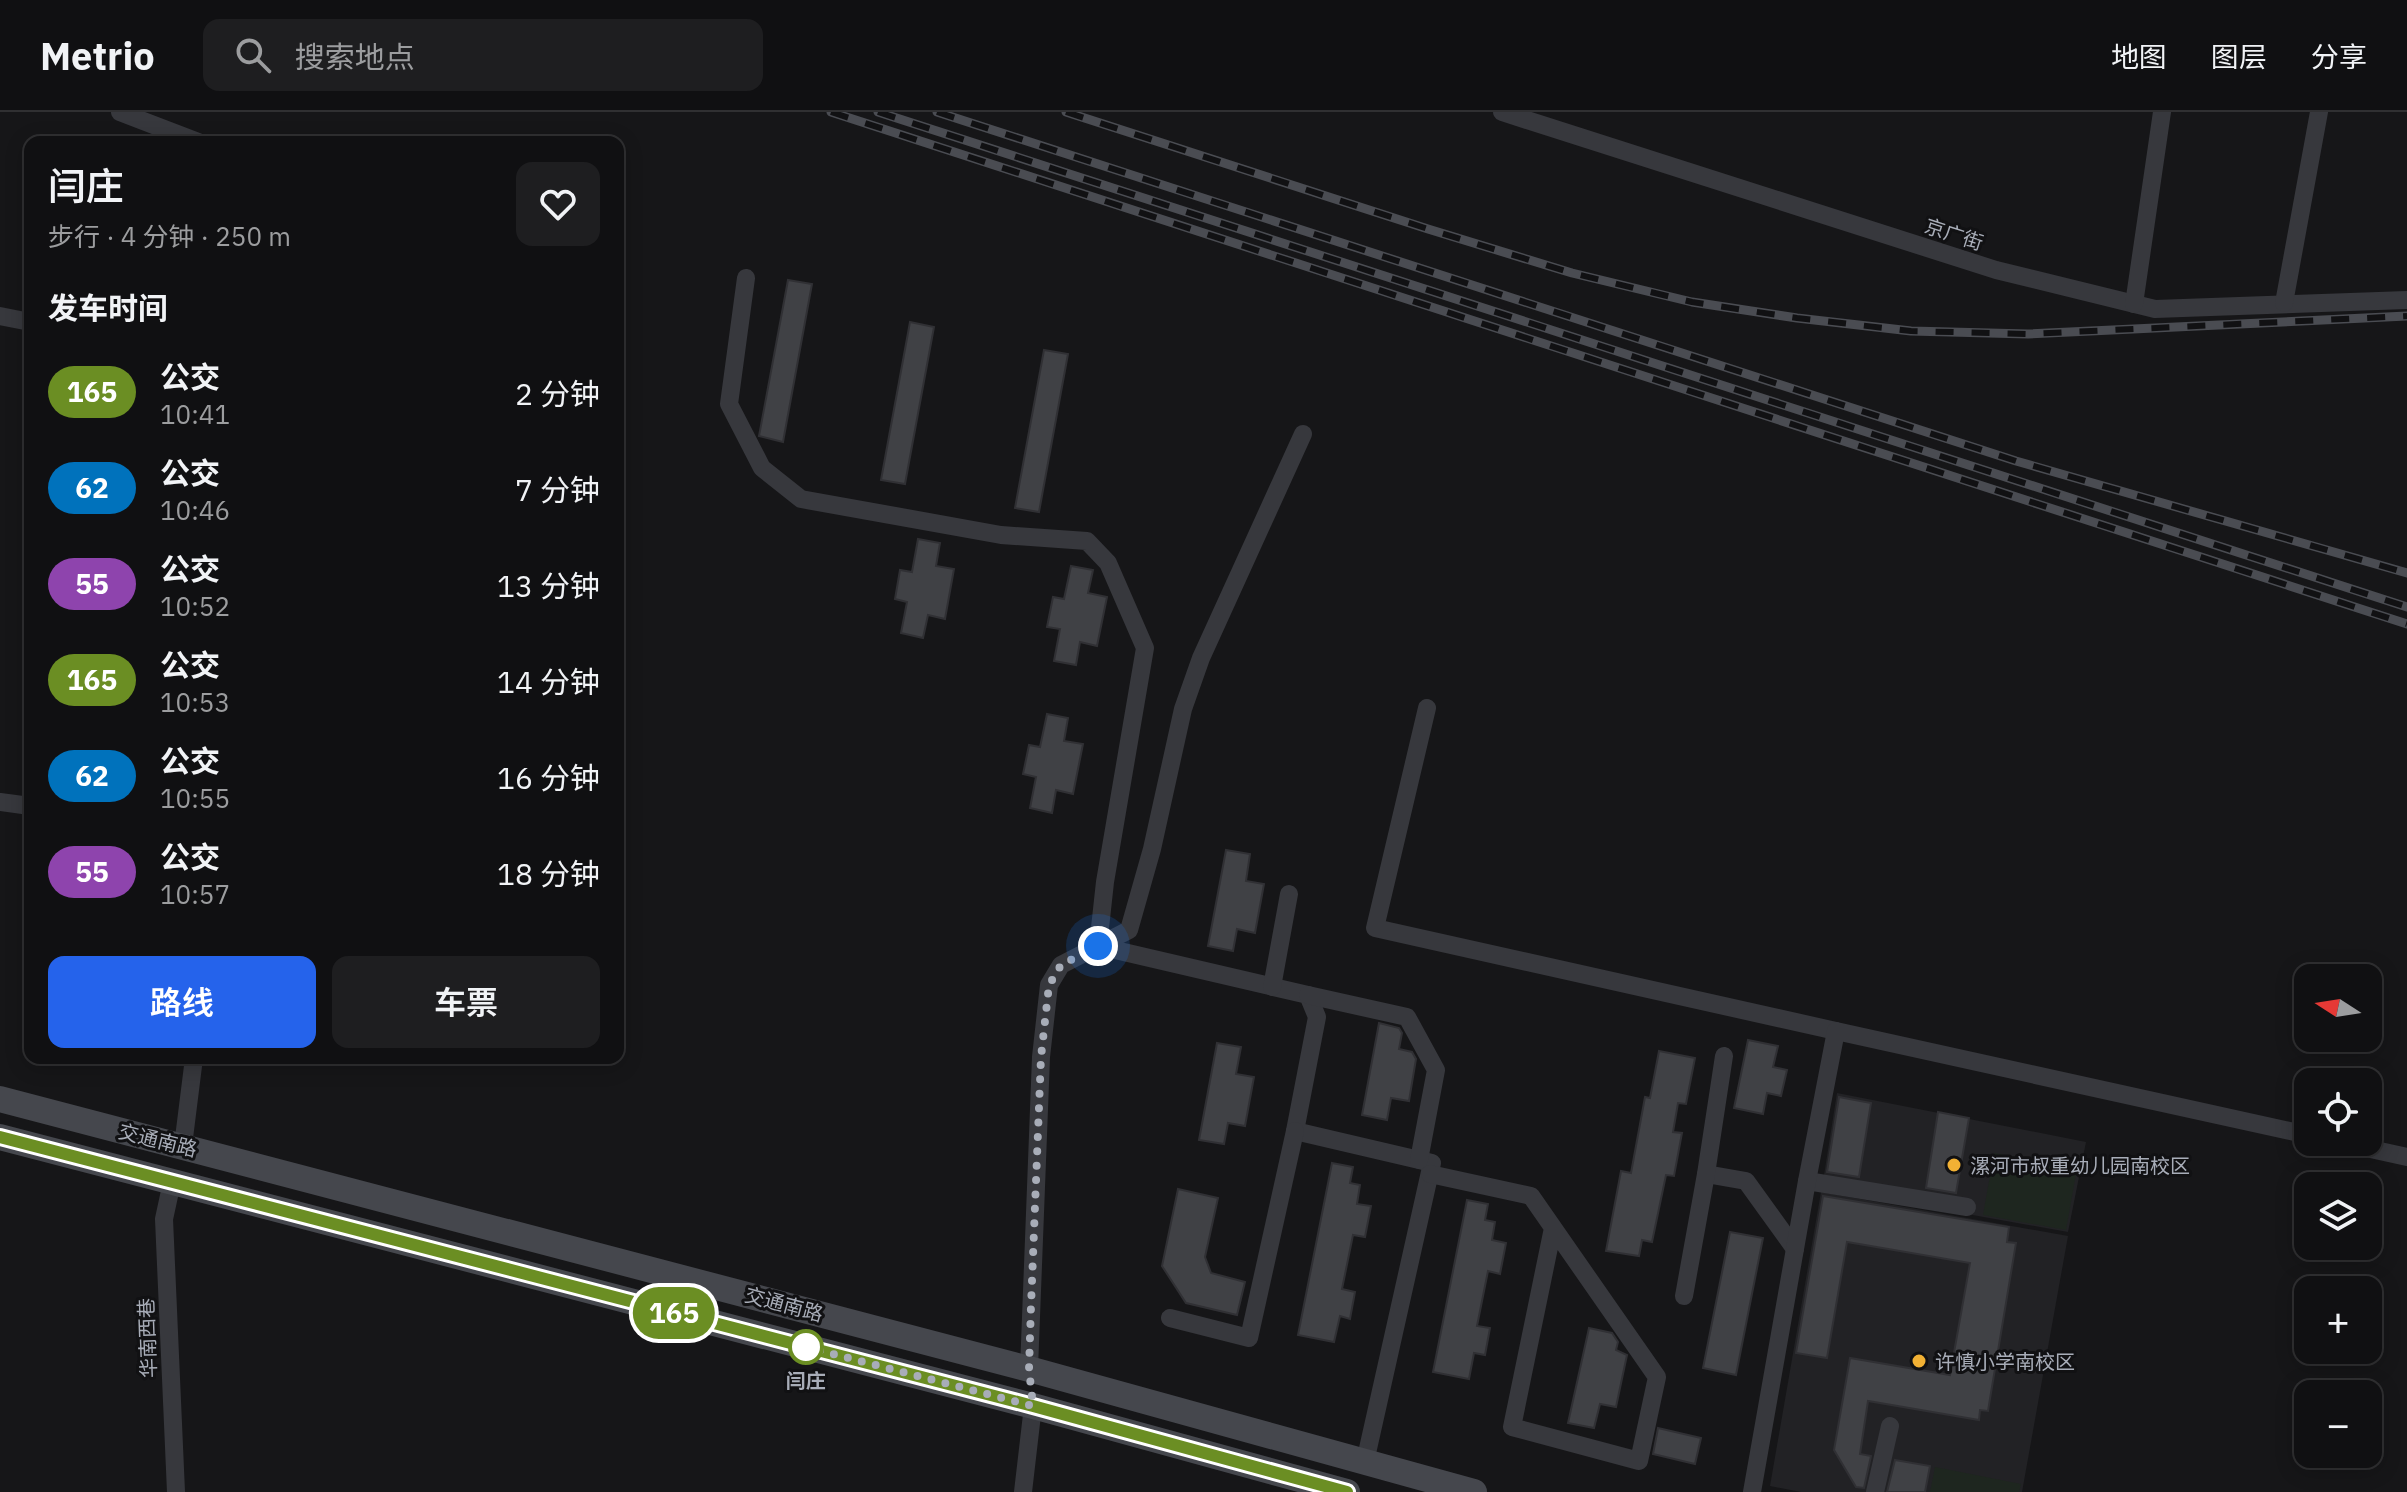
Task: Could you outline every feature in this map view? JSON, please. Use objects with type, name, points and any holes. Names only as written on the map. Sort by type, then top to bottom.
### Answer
[{"type":"main road","name":"交通南路","points":[[0,1099],[1029,1369],[1474,1492]]},
{"type":"main road","name":"交通南路","points":[[0,1137],[1033,1406],[1293,1485],[1347,1492]]},
{"type":"main road","points":[[172,1182],[183,1146]]},
{"type":"main road","points":[[1029,1369],[1033,1406]]},
{"type":"street","points":[[120,112],[182,136]]},
{"type":"street","name":"京广街","points":[[1502,112],[1523,115],[1662,165],[1996,270],[2155,309],[2407,300]]},
{"type":"street","points":[[2134,304],[2162,112]]},
{"type":"street","points":[[2284,303],[2319,112]]},
{"type":"street","points":[[746,278],[729,404],[762,468],[801,499],[1001,535],[1087,541],[1108,563],[1145,648],[1105,882],[1098,946]]},
{"type":"street","points":[[0,316],[24,321]]},
{"type":"street","points":[[1029,1369],[1041,1057],[1049,985],[1061,965],[1129,930],[1152,849],[1183,709],[1201,658],[1303,434]]},
{"type":"street","points":[[1427,708],[1375,928],[2294,1132]]},
{"type":"street","points":[[0,802],[24,805]]},
{"type":"street","points":[[1272,987],[1289,894]]},
{"type":"street","points":[[1098,946],[1407,1017],[1436,1070],[1425,1167],[1365,1462]]},
{"type":"street","points":[[1170,1318],[1249,1338],[1317,1017],[1308,995]]},
{"type":"street","points":[[1752,1492],[1836,1031]]},
{"type":"street","points":[[1684,1296],[1724,1056]]},
{"type":"street","points":[[183,1146],[193,1064]]},
{"type":"street","points":[[1295,1131],[1531,1196],[1657,1377],[1639,1461],[1512,1427],[1553,1228]]},
{"type":"street","points":[[2382,1151],[2407,1157]]},
{"type":"street","points":[[1706,1174],[1746,1181],[1795,1249]]},
{"type":"street","points":[[1807,1181],[1967,1207]]},
{"type":"street","name":"华南西巷","points":[[172,1182],[164,1219],[176,1492]]},
{"type":"street","points":[[1023,1492],[1033,1406]]},
{"type":"street","points":[[1875,1492],[1890,1426]]},
{"type":"shaded area","name":"漯河市叔重幼儿园南校区","points":[[1837,1093],[2086,1142],[2068,1232],[1822,1188]]},
{"type":"shaded area","points":[[1994,1153],[2077,1168],[2066,1230],[1983,1215]]},
{"type":"shaded area","name":"许慎小学南校区","points":[[1821,1192],[2068,1236],[2022,1492],[1801,1492],[1770,1486]]},
{"type":"shaded area","points":[[1935,1467],[2021,1484],[2019,1492],[1930,1492]]},
{"type":"building","points":[[788,280],[812,284],[783,442],[759,436]]},
{"type":"building","points":[[910,322],[934,327],[905,484],[881,480]]},
{"type":"building","points":[[1044,350],[1068,354],[1039,512],[1015,508]]},
{"type":"building","points":[[918,539],[940,543],[936,566],[954,569],[945,619],[928,615],[923,638],[901,633],[907,602],[895,599],[900,570],[912,572]]},
{"type":"building","points":[[1071,566],[1093,570],[1088,593],[1107,597],[1097,646],[1080,642],[1076,665],[1054,661],[1060,629],[1047,627],[1053,597],[1064,599]]},
{"type":"building","points":[[1047,714],[1068,718],[1064,741],[1083,744],[1073,794],[1056,790],[1052,813],[1030,808],[1036,777],[1023,774],[1029,745],[1040,747]]},
{"type":"building","points":[[1226,850],[1250,854],[1246,881],[1264,884],[1255,933],[1237,929],[1233,951],[1208,946]]},
{"type":"building","points":[[1379,1023],[1399,1028],[1402,1033],[1399,1049],[1412,1052],[1416,1059],[1409,1101],[1391,1098],[1387,1120],[1362,1115]]},
{"type":"building","points":[[1748,1040],[1778,1046],[1773,1067],[1787,1070],[1781,1096],[1767,1093],[1763,1114],[1734,1108]]},
{"type":"building","points":[[1217,1043],[1241,1047],[1236,1074],[1254,1077],[1245,1126],[1228,1123],[1224,1144],[1199,1140]]},
{"type":"building","points":[[1659,1051],[1695,1058],[1686,1104],[1678,1103],[1673,1132],[1682,1133],[1674,1176],[1666,1175],[1652,1242],[1642,1240],[1639,1256],[1606,1251],[1621,1171],[1631,1173],[1645,1097],[1650,1098]]},
{"type":"building","points":[[1839,1097],[1871,1103],[1859,1177],[1827,1172]]},
{"type":"building","points":[[1938,1112],[1969,1118],[1956,1193],[1926,1188]]},
{"type":"building","points":[[1332,1163],[1353,1167],[1350,1183],[1360,1185],[1357,1204],[1371,1206],[1365,1237],[1353,1235],[1342,1289],[1355,1292],[1350,1319],[1340,1316],[1334,1342],[1298,1335]]},
{"type":"building","points":[[1178,1189],[1218,1198],[1205,1257],[1211,1273],[1245,1282],[1237,1315],[1186,1303],[1162,1266]]},
{"type":"building","points":[[1823,1196],[2009,1227],[2007,1242],[2016,1243],[1988,1411],[1980,1410],[1979,1420],[1868,1401],[1860,1454],[1871,1456],[1864,1488],[1856,1487],[1834,1450],[1850,1358],[1950,1375],[1970,1263],[1847,1242],[1827,1358],[1796,1353]]},
{"type":"building","points":[[1467,1200],[1488,1204],[1485,1220],[1495,1222],[1492,1240],[1506,1243],[1500,1274],[1488,1271],[1477,1326],[1490,1328],[1485,1355],[1474,1353],[1469,1379],[1433,1372]]},
{"type":"building","points":[[1730,1232],[1763,1238],[1736,1375],[1703,1368]]},
{"type":"building","points":[[1589,1328],[1612,1333],[1618,1342],[1616,1350],[1627,1355],[1616,1407],[1600,1404],[1594,1428],[1568,1423]]},
{"type":"building","points":[[1658,1428],[1701,1438],[1695,1464],[1653,1454]]},
{"type":"building","points":[[1895,1460],[1930,1466],[1925,1492],[1887,1492]]},
{"type":"railway","points":[[831,112],[2407,624]]},
{"type":"railway","points":[[878,112],[2407,607]]},
{"type":"railway","points":[[937,112],[2016,461],[2407,573]]},
{"type":"railway","points":[[1066,112],[1572,273],[1692,302],[1797,318],[1911,331],[2028,334],[2407,316]]},
{"type":"bus line","name":"165","points":[[0,1137],[1033,1406],[1347,1492]]},
{"type":"place","name":"漯河市叔重幼儿园南校区","points":[[1954,1165]]},
{"type":"place","name":"闫庄","points":[[806,1347]]},
{"type":"place","name":"许慎小学南校区","points":[[1919,1361]]},
{"type":"route","points":[[806,1347],[1033,1406],[1029,1369],[1031,1306],[1041,1057],[1049,985],[1061,965],[1098,946]]}]
